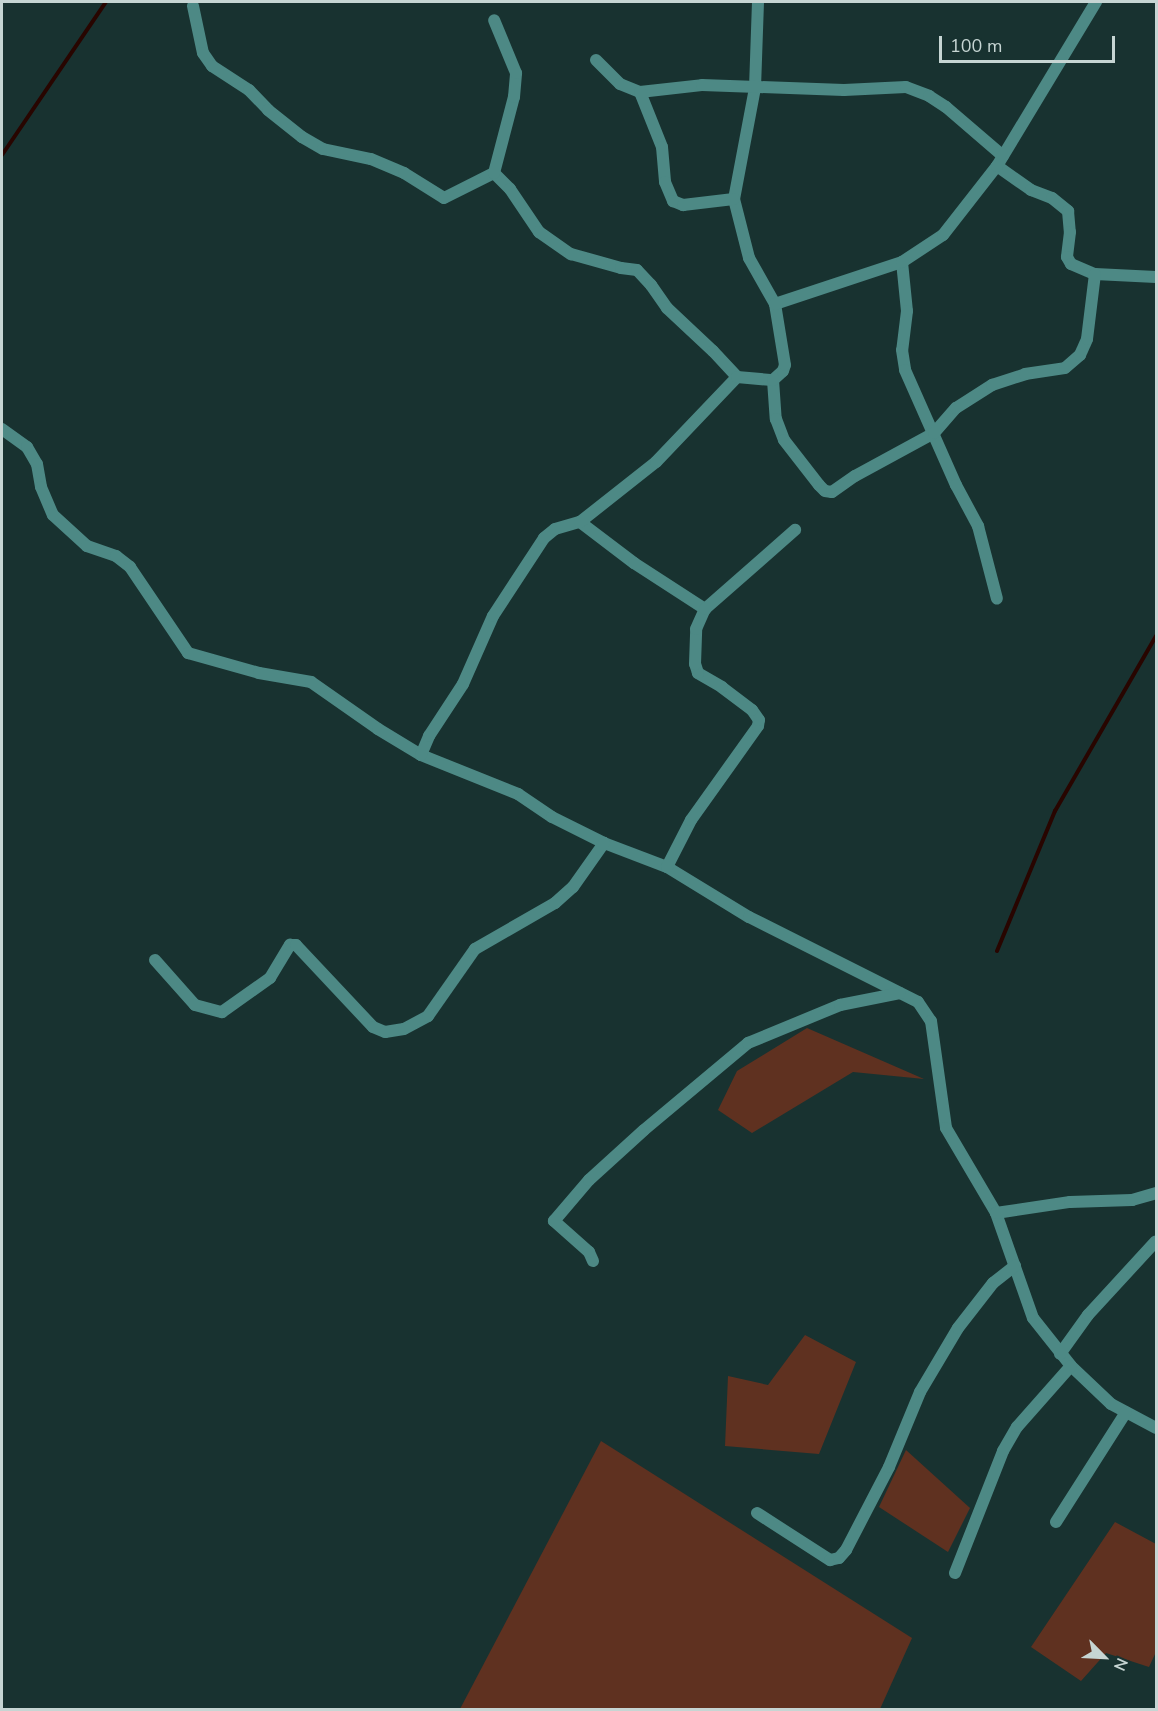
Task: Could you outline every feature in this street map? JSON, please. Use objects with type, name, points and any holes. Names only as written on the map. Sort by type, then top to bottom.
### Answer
[{"type":"street","points":[[494,173],[510,189],[539,232],[571,254],[621,268],[637,270],[667,308],[737,377],[773,380],[783,371],[785,364],[775,304],[749,258],[734,199],[754,88],[758,2]]},
{"type":"street","points":[[775,304],[902,262],[943,235],[1000,161],[1096,2]]},
{"type":"street","points":[[193,6],[203,53],[212,66],[249,90],[275,115],[323,149],[371,159],[404,172],[444,198],[494,173],[514,97],[516,73],[495,20]]},
{"type":"street","points":[[596,60],[620,84],[640,92],[702,85],[754,88],[906,87],[929,96],[946,107],[1032,190],[1062,205],[1068,212],[1067,258],[1071,264],[1095,274],[1156,277]]},
{"type":"street","points":[[640,92],[662,147],[665,182],[673,201],[682,205],[734,199]]},
{"type":"street","points":[[902,262],[907,311],[902,350],[905,370],[978,526],[997,598]]},
{"type":"street","points":[[773,380],[776,419],[784,440],[801,465],[828,492],[934,433],[956,408],[992,385],[1025,374],[1065,368],[1080,355],[1087,339],[1095,274]]},
{"type":"street","points":[[421,755],[429,736],[463,684],[493,616],[544,538],[555,529],[580,522],[656,462],[737,377]]},
{"type":"street","points":[[2,429],[27,447],[37,464],[41,487],[53,514],[87,546],[116,556],[130,567],[189,653],[259,672],[311,682],[378,729],[421,755],[518,794],[552,817],[604,843],[668,867],[749,917],[918,1002],[931,1021],[946,1128],[996,1213],[1033,1318],[1060,1354],[1111,1404],[1156,1428]]},
{"type":"street","points":[[580,522],[634,563],[705,609]]},
{"type":"street","points":[[668,867],[692,820],[758,726],[759,720],[752,710],[722,687],[698,673],[695,664],[696,629],[705,609],[795,530]]},
{"type":"street","points":[[155,960],[195,1005],[222,1012],[270,978],[290,945],[296,945],[373,1027],[385,1032],[404,1029],[428,1016],[475,949],[555,903],[573,887],[604,843]]},
{"type":"street","points":[[593,1261],[589,1252],[554,1221],[589,1180],[644,1130],[748,1043],[840,1005],[900,993]]},
{"type":"street","points":[[996,1213],[1070,1202],[1132,1200],[1156,1193]]},
{"type":"street","points":[[1060,1354],[1088,1316],[1156,1241]]},
{"type":"street","points":[[757,1513],[830,1560],[839,1558],[846,1550],[889,1467],[920,1392],[947,1346],[993,1283],[1015,1266]]},
{"type":"street","points":[[955,1573],[1004,1451],[1017,1427],[1071,1366]]},
{"type":"street","points":[[1056,1522],[1126,1412]]},
{"type":"shaded area","points":[[807,1028],[924,1079],[853,1072],[752,1133],[718,1110],[737,1071]]},
{"type":"shaded area","points":[[805,1335],[856,1362],[819,1454],[725,1446],[728,1376],[768,1385]]},
{"type":"shaded area","points":[[601,1441],[912,1638],[880,1709],[460,1709]]},
{"type":"shaded area","points":[[906,1450],[970,1508],[948,1552],[879,1507]]},
{"type":"shaded area","points":[[1115,1522],[1156,1544],[1156,1652],[1149,1667],[1106,1653],[1081,1681],[1031,1647]]},
{"type":"waterway","points":[[2,155],[106,2]]},
{"type":"waterway","points":[[997,951],[1055,811],[1156,636]]}]
